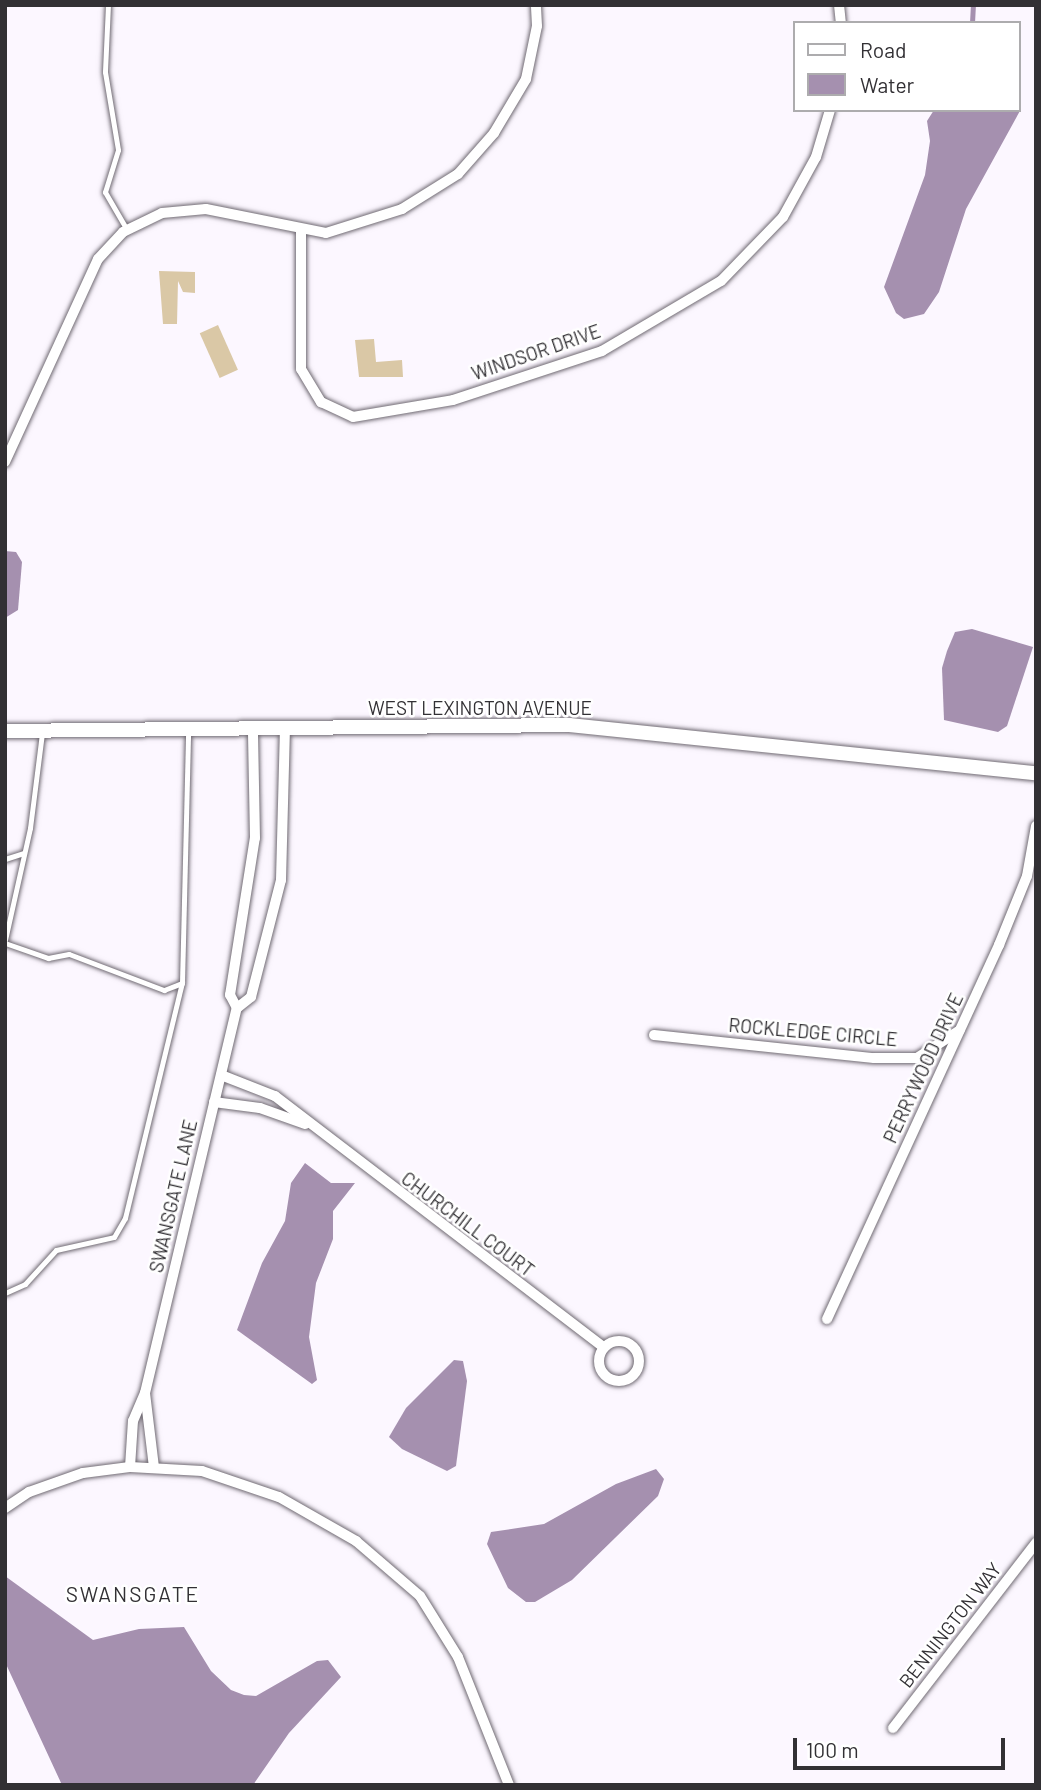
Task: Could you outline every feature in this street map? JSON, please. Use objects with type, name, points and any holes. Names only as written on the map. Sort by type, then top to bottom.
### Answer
[{"type":"street","points":[[5,462],[98,259],[127,230],[162,213],[206,209],[301,232],[326,233],[402,209],[457,174],[494,133],[526,79],[537,26],[536,5]]},
{"type":"street","name":"WINDSOR DRIVE","points":[[301,232],[301,369],[321,402],[353,417],[453,400],[602,351],[721,281],[783,217],[816,157],[829,112]]},
{"type":"street","name":"WEST LEXINGTON AVENUE","points":[[5,731],[42,733],[188,728],[569,725],[1036,773]]},
{"type":"street","name":"SWANSGATE LANE","points":[[130,1466],[133,1421],[145,1393],[237,1007],[250,997],[281,880],[285,727]]},
{"type":"street","name":"SWANSGATE LANE","points":[[237,1007],[230,995],[255,838],[253,729]]},
{"type":"street","name":"PERRYWOOD DRIVE","points":[[827,1319],[960,1030],[1027,876],[1036,826]]},
{"type":"street","name":"ROCKLEDGE CIRCLE","points":[[654,1035],[874,1058],[917,1058],[960,1030]]},
{"type":"street","name":"CHURCHILL COURT","points":[[221,1075],[275,1096],[602,1346]]},
{"type":"street","name":"CHURCHILL COURT","points":[[214,1102],[260,1108],[315,1127]]},
{"type":"street","points":[[620,1339],[636,1348],[640,1367],[627,1381],[608,1380],[597,1364],[602,1346],[620,1339]]},
{"type":"street","name":"SWANSGATE LANE","points":[[145,1393],[154,1466]]},
{"type":"street","points":[[5,1508],[29,1492],[83,1473],[130,1466],[202,1471],[279,1497],[356,1541],[420,1596],[458,1657],[506,1781],[494,1785]]},
{"type":"street","name":"BENNINGTON WAY","points":[[893,1728],[1036,1543]]},
{"type":"lane","points":[[108,5],[105,72],[118,150],[105,192],[127,230]]},
{"type":"lane","points":[[5,1293],[25,1284],[56,1250],[114,1237],[125,1218],[182,983],[188,728]]},
{"type":"lane","points":[[42,733],[23,853],[5,942],[48,958],[69,954],[164,990],[182,983]]},
{"type":"lane","points":[[5,859],[23,853]]},
{"type":"water","points":[[933,112],[1019,112],[966,209],[939,292],[924,314],[904,319],[896,313],[884,287],[925,175],[930,141],[927,121]]},
{"type":"water","points":[[5,551],[16,552],[22,562],[18,610],[5,618]]},
{"type":"water","points":[[972,629],[1033,647],[1007,726],[998,732],[944,720],[942,668],[947,651],[955,632]]},
{"type":"water","points":[[305,1163],[331,1183],[355,1183],[333,1211],[333,1239],[316,1283],[309,1337],[317,1380],[312,1384],[237,1330],[262,1263],[285,1221],[291,1183]]},
{"type":"water","points":[[454,1360],[463,1361],[467,1381],[456,1466],[447,1471],[402,1449],[389,1437],[406,1408]]},
{"type":"water","points":[[656,1469],[664,1479],[658,1496],[572,1580],[535,1602],[526,1602],[508,1588],[487,1544],[491,1532],[544,1524],[616,1484]]},
{"type":"water","points":[[5,1576],[93,1640],[139,1629],[184,1627],[211,1671],[231,1690],[244,1695],[256,1696],[317,1661],[328,1660],[341,1677],[289,1733],[253,1785],[62,1785],[5,1662]]},
{"type":"building","points":[[159,271],[195,272],[195,293],[183,292],[178,281],[177,324],[163,324]]},
{"type":"building","points":[[218,325],[238,370],[220,378],[200,333]]},
{"type":"building","points":[[374,339],[376,362],[402,360],[403,377],[359,377],[355,340]]},
{"type":"waterway","points":[[972,21],[973,5]]},
{"type":"district","name":"SWANSGATE","points":[[133,1594]]}]
